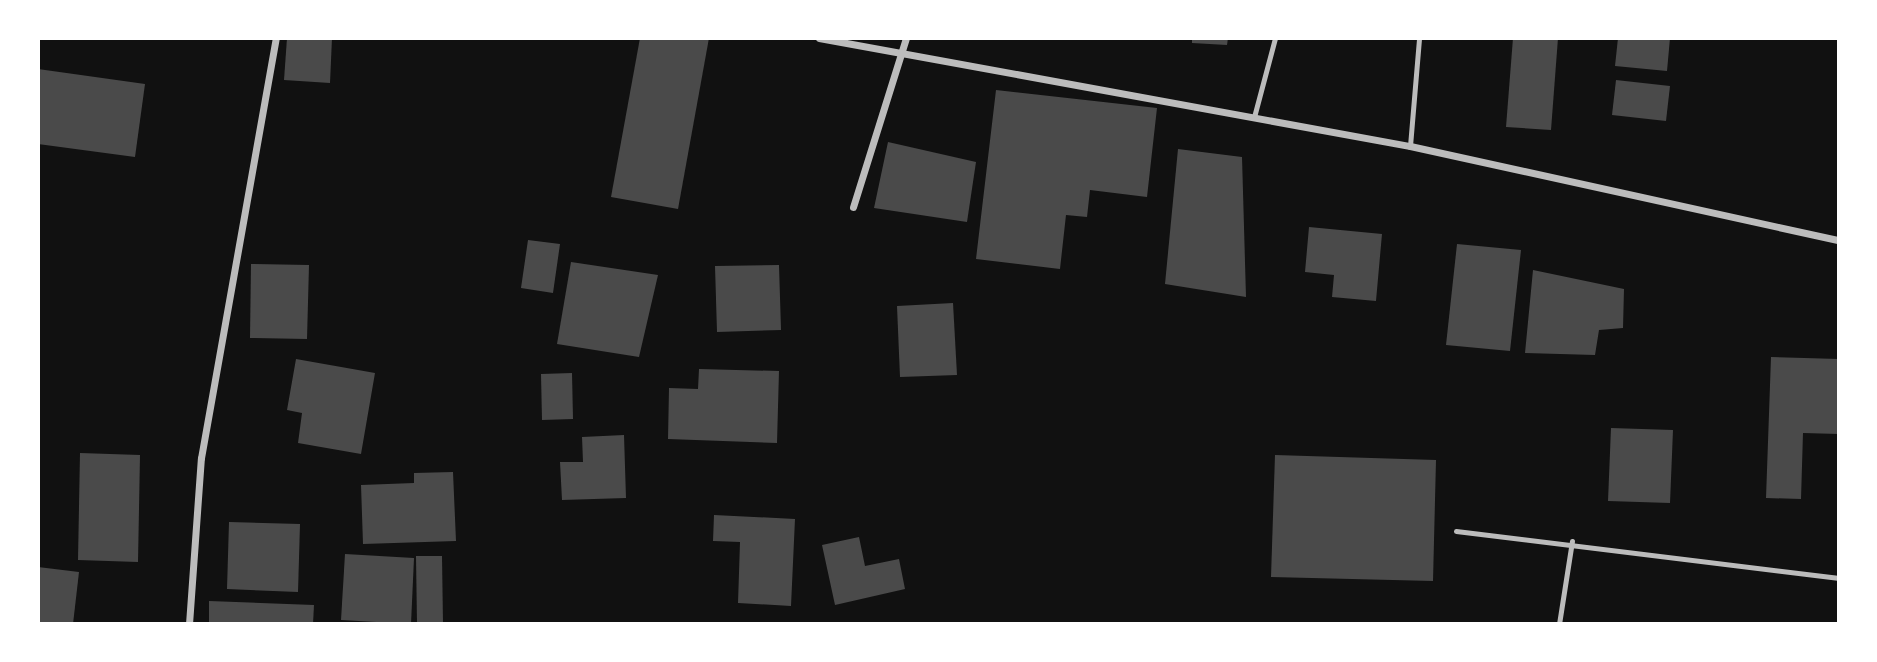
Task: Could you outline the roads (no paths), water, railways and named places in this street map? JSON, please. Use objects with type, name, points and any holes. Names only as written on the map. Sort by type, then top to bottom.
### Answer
[{"type":"street","points":[[189,624],[201,458],[276,38]]},
{"type":"street","points":[[819,38],[1410,146],[1839,240]]},
{"type":"street","points":[[853,207],[905,55],[906,38]]},
{"type":"lane","points":[[1254,117],[1275,38]]},
{"type":"lane","points":[[1410,146],[1419,38]]},
{"type":"lane","points":[[1456,531],[1572,541],[1839,578]]},
{"type":"lane","points":[[1559,624],[1572,541]]}]
